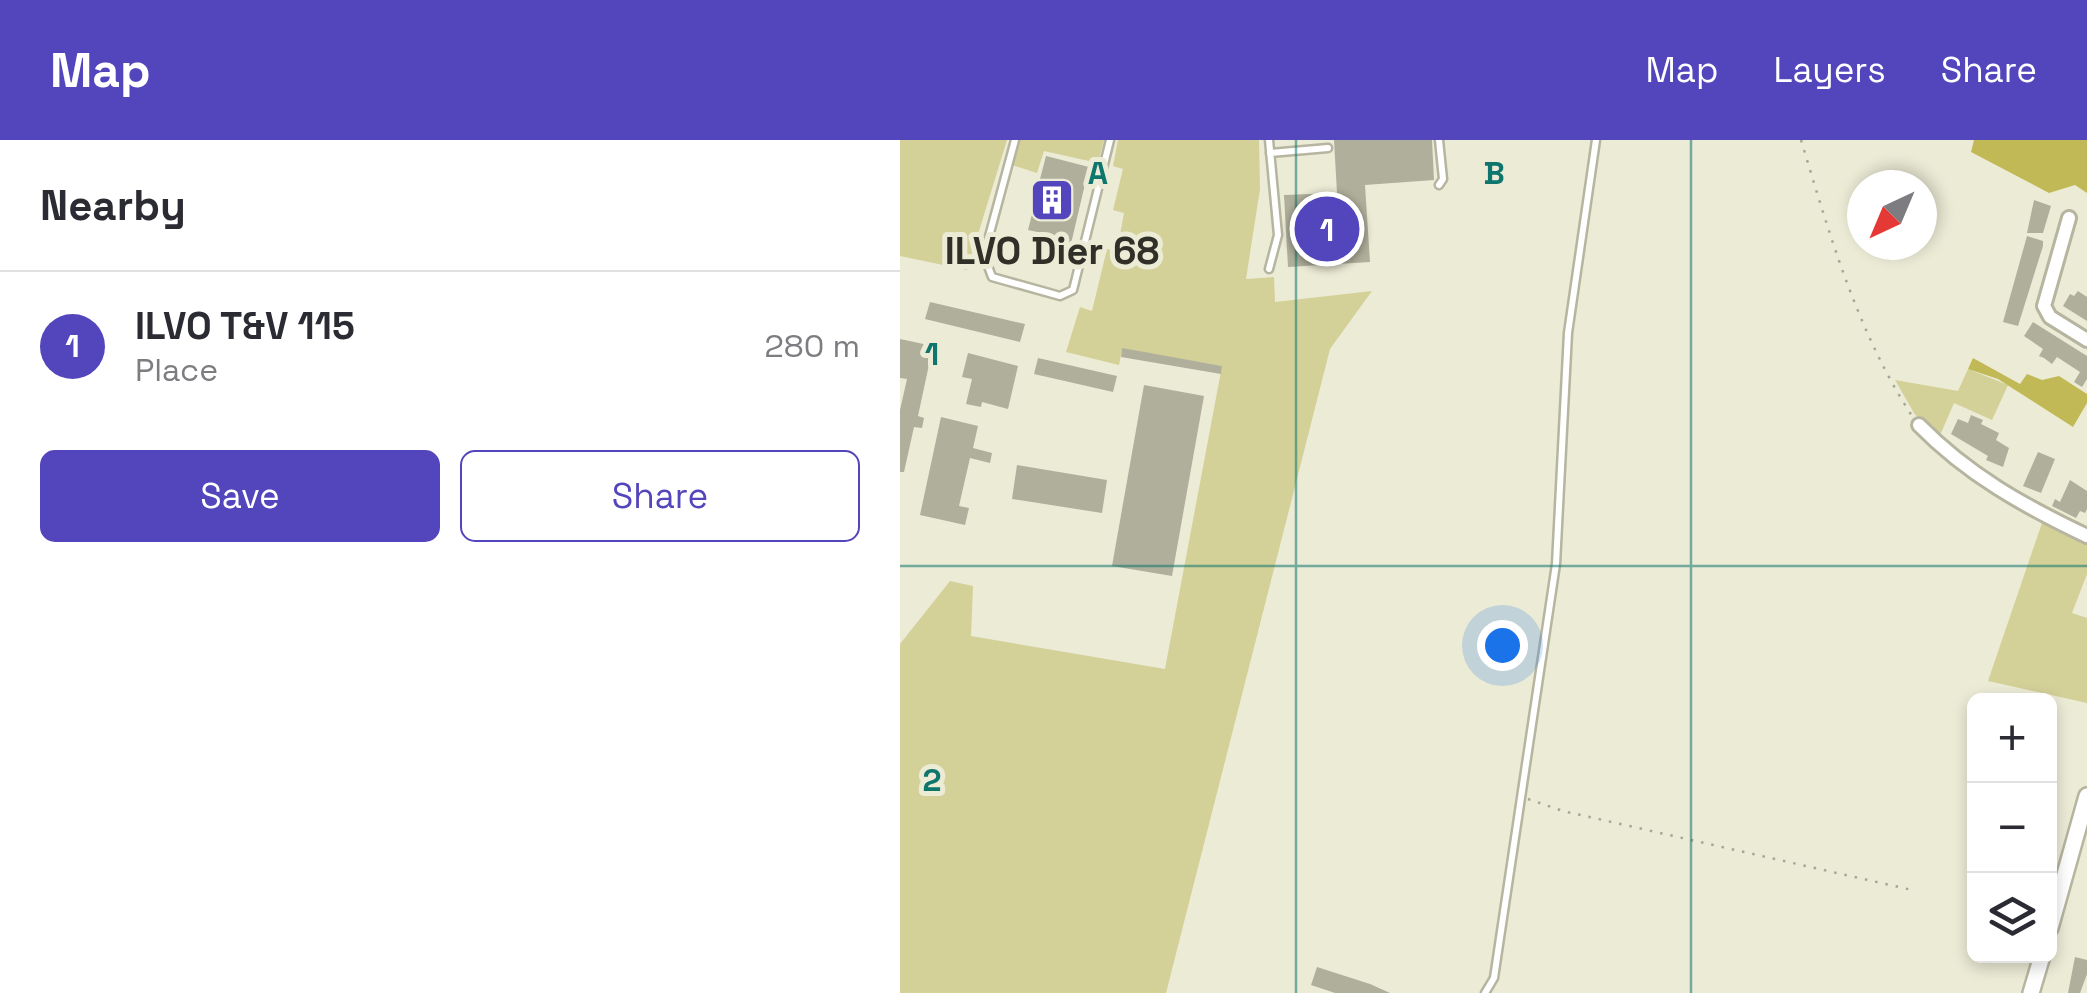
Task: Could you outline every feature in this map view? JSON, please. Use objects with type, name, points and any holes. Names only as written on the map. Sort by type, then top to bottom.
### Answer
[{"type":"street","points":[[2069,218],[2044,306],[2050,317],[2087,340]]},
{"type":"street","points":[[1919,425],[1989,485],[2087,536]]},
{"type":"street","points":[[2057,903],[2087,796]]},
{"type":"street","points":[[2031,993],[2040,963]]},
{"type":"lane","points":[[1015,140],[984,255],[992,277],[1060,296],[1073,290],[1110,140]]},
{"type":"lane","points":[[1269,140],[1278,235],[1269,269]]},
{"type":"lane","points":[[1439,140],[1439,185]]},
{"type":"lane","points":[[1485,993],[1494,978],[1556,564],[1568,333],[1596,140]]},
{"type":"lane","points":[[1270,153],[1328,148]]},
{"type":"path","points":[[1801,140],[1839,266],[1858,314],[1893,386],[1919,425]]},
{"type":"path","points":[[1522,797],[1564,811],[1912,890]]},
{"type":"shaded area","points":[[900,140],[1007,140],[967,270],[900,256]]},
{"type":"shaded area","points":[[1019,140],[1104,140],[1098,163],[1044,151],[1037,173],[1012,165]]},
{"type":"shaded area","points":[[1118,140],[1259,140],[1260,189],[1246,279],[1274,277],[1275,302],[1372,291],[1330,349],[1166,993],[900,993],[900,644],[950,581],[973,586],[971,636],[1165,669],[1222,366],[1122,349],[1119,365],[1066,352],[1080,307],[1092,311],[1107,249],[1117,251],[1124,213],[1113,210],[1123,169],[1113,166]]},
{"type":"shaded area","points":[[1974,140],[2087,140],[2087,193],[2075,185],[2049,193],[1971,152]]},
{"type":"shaded area","points":[[1973,358],[2020,384],[2027,374],[2042,380],[2059,376],[2087,394],[2087,403],[2073,427],[1998,379],[1968,369]]},
{"type":"shaded area","points":[[1968,369],[2008,385],[1992,420],[1954,403],[1938,440],[1914,413],[1895,380],[1958,391]]},
{"type":"shaded area","points":[[2043,520],[2087,542],[2087,574],[2072,613],[2087,618],[2087,703],[2057,696],[2057,693],[1988,681]]},
{"type":"building","points":[[1334,140],[1432,140],[1434,180],[1365,185],[1370,262],[1288,267],[1284,195],[1337,193]]},
{"type":"building","name":"ILVO Dier 68","points":[[1046,156],[1089,167],[1070,248],[1040,240],[1042,233],[1028,230],[1044,180],[1040,179]]},
{"type":"building","points":[[2034,200],[2051,206],[2043,233],[2027,233]]},
{"type":"building","points":[[2027,236],[2043,241],[2043,246],[2018,326],[2003,322]]},
{"type":"building","points":[[2078,291],[2087,297],[2087,321],[2063,306],[2070,294],[2074,296]]},
{"type":"building","points":[[930,302],[1025,324],[1020,342],[925,319]]},
{"type":"building","points":[[2033,322],[2087,356],[2087,379],[2082,387],[2074,382],[2080,372],[2057,357],[2052,364],[2039,356],[2043,349],[2024,336]]},
{"type":"building","points":[[900,339],[933,346],[918,416],[924,418],[922,428],[914,427],[904,472],[900,472],[900,410],[907,379],[900,378]]},
{"type":"building","points":[[1122,348],[1222,366],[1221,374],[1121,357]]},
{"type":"building","points":[[968,353],[1018,366],[1008,409],[982,402],[981,407],[966,404],[972,379],[962,377]]},
{"type":"building","points":[[1038,358],[1117,376],[1113,392],[1034,374]]},
{"type":"building","points":[[1144,385],[1204,396],[1172,576],[1112,566]]},
{"type":"building","points":[[1971,415],[1999,433],[1996,440],[2009,448],[2003,467],[1986,460],[1988,456],[1951,434],[1958,419],[1968,423]]},
{"type":"building","points":[[941,417],[978,426],[973,448],[992,453],[990,463],[970,458],[959,506],[969,508],[965,525],[920,515]]},
{"type":"building","points":[[2038,452],[2055,459],[2041,493],[2023,486]]},
{"type":"building","points":[[1017,465],[1107,480],[1102,513],[1012,499]]},
{"type":"building","points":[[2070,480],[2087,491],[2087,509],[2076,518],[2052,506],[2055,499],[2060,502]]},
{"type":"building","points":[[2075,957],[2087,960],[2087,974],[2080,993],[2068,993]]},
{"type":"building","points":[[1317,967],[1390,993],[1335,993],[1311,985]]},
{"type":"place","name":"ILVO Dier 68","points":[[1052,200]]},
{"type":"place","name":"ILVO T&V 115","points":[[1327,229]]}]
